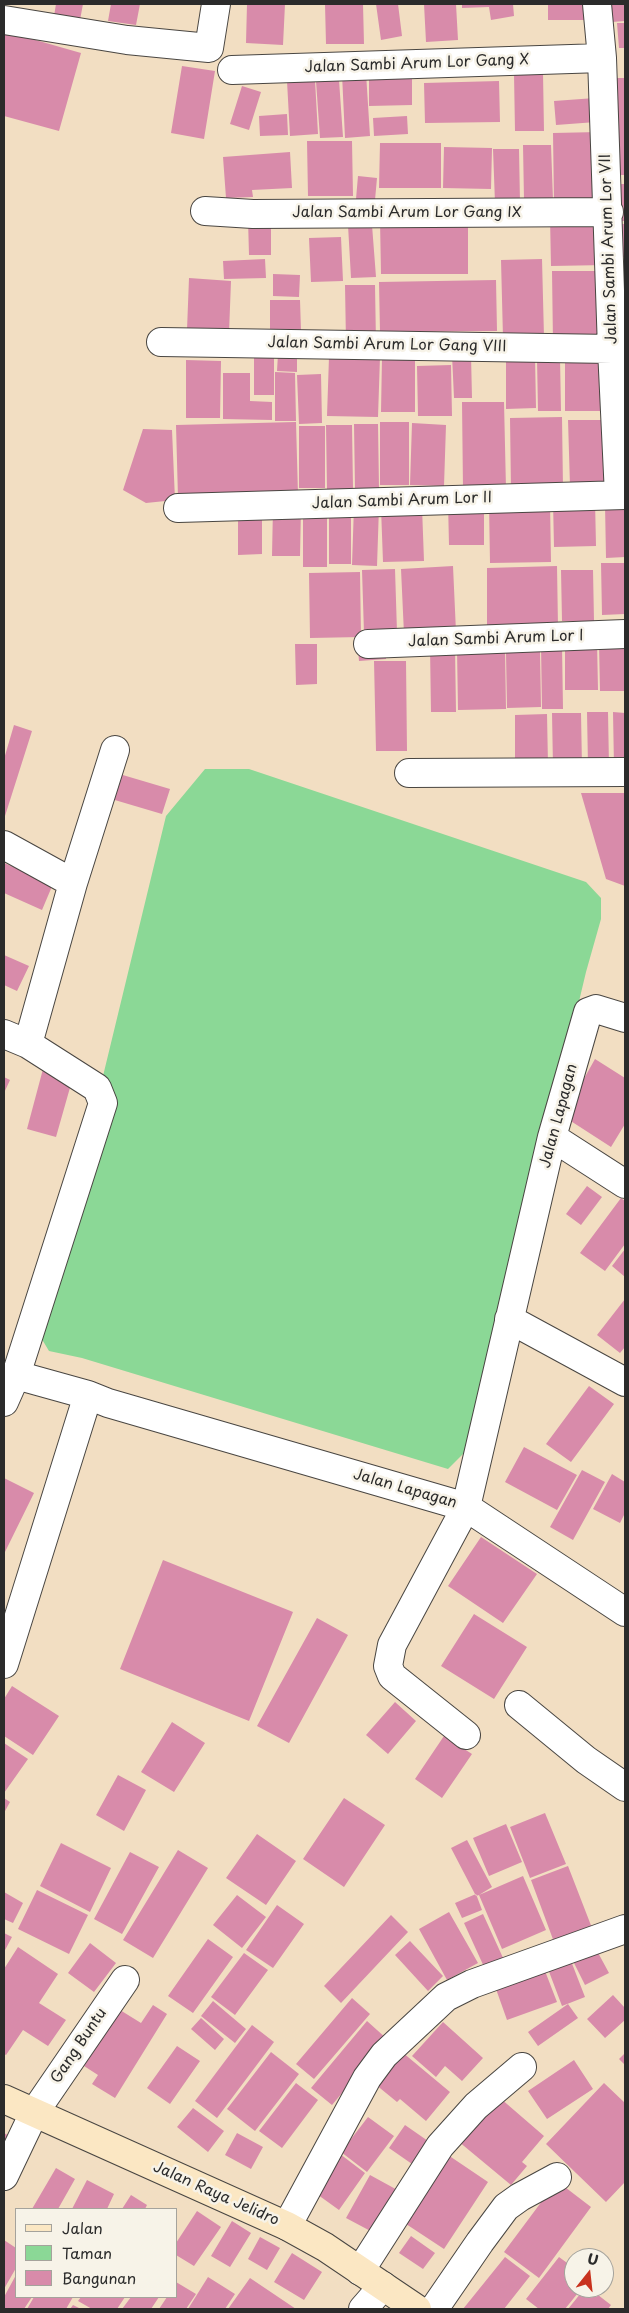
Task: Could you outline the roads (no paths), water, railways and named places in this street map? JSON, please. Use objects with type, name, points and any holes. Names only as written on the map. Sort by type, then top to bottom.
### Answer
[{"type":"street","points":[[4,20],[127,40],[209,48],[216,4]]},
{"type":"street","name":"Jalan Sambi Arum Lor VII","points":[[598,4],[609,212],[612,349],[622,495]]},
{"type":"street","name":"Jalan Sambi Arum Lor Gang X","points":[[232,70],[602,58]]},
{"type":"street","name":"Jalan Sambi Arum Lor Gang IX","points":[[205,211],[253,214],[609,212]]},
{"type":"street","name":"Jalan Sambi Arum Lor Gang VIII","points":[[161,342],[612,349]]},
{"type":"street","name":"Jalan Sambi Arum Lor II","points":[[178,508],[622,495]]},
{"type":"street","name":"Jalan Sambi Arum Lor I","points":[[368,644],[625,634]]},
{"type":"street","points":[[4,1402],[16,1375],[102,1103],[97,1088],[16,1039],[73,883],[115,750]]},
{"type":"street","points":[[409,773],[625,772]]},
{"type":"street","points":[[4,845],[73,883]]},
{"type":"street","name":"Jalan Lapagan","points":[[16,1375],[88,1395],[108,1404],[466,1507],[552,1137],[588,1012],[596,1009],[625,1018]]},
{"type":"street","points":[[552,1137],[625,1184]]},
{"type":"street","points":[[509,1319],[625,1382]]},
{"type":"street","points":[[4,1664],[88,1395]]},
{"type":"street","points":[[466,1735],[392,1676],[388,1666],[392,1645],[466,1507],[625,1612]]},
{"type":"street","points":[[519,1705],[586,1760],[625,1787]]},
{"type":"street","points":[[287,2226],[367,2078],[384,2055],[446,1997],[472,1984],[625,1929]]},
{"type":"street","name":"Gang Buntu","points":[[4,2176],[34,2112],[125,1980]]},
{"type":"street","points":[[360,2271],[440,2146],[476,2106],[522,2067]]},
{"type":"street","name":"Jalan Raya Jelidro","points":[[4,2099],[287,2226],[325,2247],[417,2309]]},
{"type":"street","points":[[434,2309],[506,2207],[520,2196],[557,2177]]},
{"type":"street","points":[[363,2309],[383,2286]]}]
